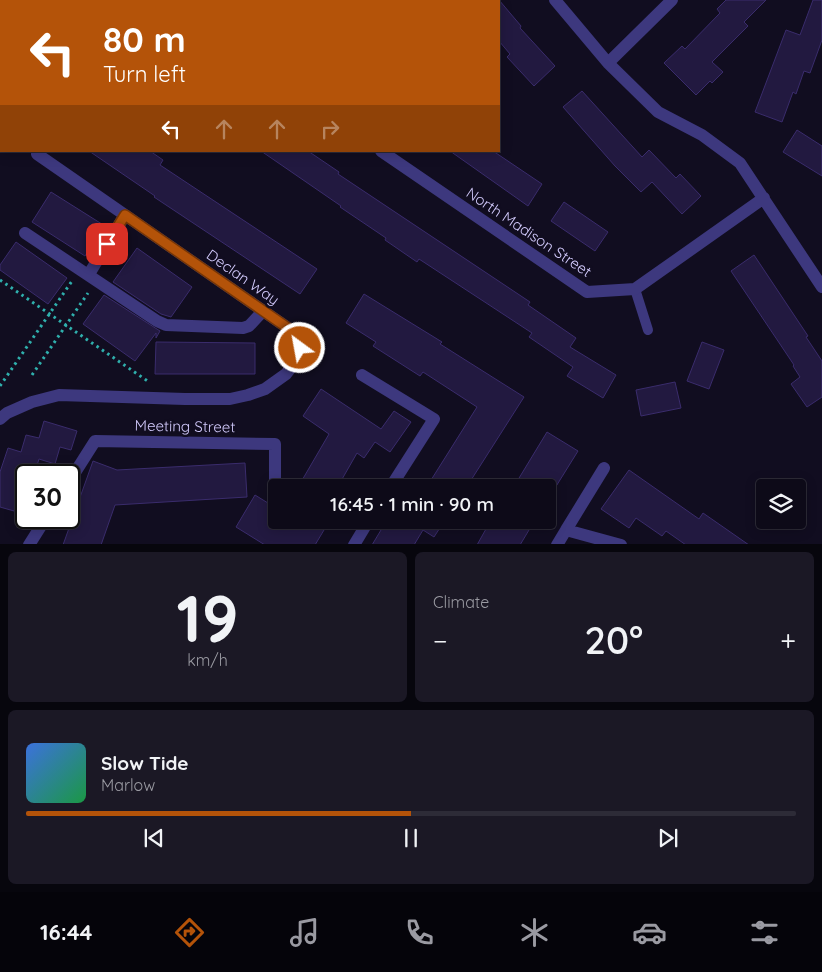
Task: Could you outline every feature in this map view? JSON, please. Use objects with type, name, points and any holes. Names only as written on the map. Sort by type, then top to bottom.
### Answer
[{"type":"street","points":[[555,0],[608,63],[658,112],[702,135],[740,163],[822,286]]},
{"type":"street","points":[[608,63],[672,0]]},
{"type":"street","name":"North Madison Street","points":[[383,152],[588,292],[635,289]]},
{"type":"street","name":"Declan Way","points":[[0,418],[32,402],[59,395],[230,399],[248,395],[265,389],[286,374],[296,361],[300,348],[298,335],[37,154]]},
{"type":"street","points":[[635,289],[764,198]]},
{"type":"street","points":[[89,274],[125,215]]},
{"type":"street","points":[[26,233],[157,321],[166,324],[243,328],[249,326],[263,311]]},
{"type":"street","points":[[362,375],[434,419],[396,479]]},
{"type":"street","name":"Meeting Street","points":[[80,465],[95,441],[275,444],[275,479]]},
{"type":"street","points":[[557,544],[604,468]]},
{"type":"street","points":[[30,544],[39,529]]},
{"type":"street","points":[[354,544],[363,529]]},
{"type":"street","points":[[566,530],[620,544]]},
{"type":"lane","points":[[635,289],[648,330]]},
{"type":"path","points":[[0,386],[49,314],[89,274]]},
{"type":"path","points":[[32,375],[66,326],[89,274]]},
{"type":"path","points":[[0,280],[149,383]]},
{"type":"building","points":[[726,0],[766,0],[744,22],[748,26],[712,62],[723,72],[712,83],[710,81],[696,95],[664,63],[682,46],[685,49],[720,13],[717,9]]},
{"type":"building","points":[[813,0],[822,0],[822,40],[810,73],[804,71],[796,94],[793,92],[782,122],[755,112],[786,30],[800,35]]},
{"type":"building","points":[[500,1],[521,26],[520,28],[555,66],[534,86],[507,57],[510,54],[500,42]]},
{"type":"building","points":[[582,91],[642,157],[649,150],[676,178],[680,174],[701,196],[682,214],[652,182],[641,192],[615,166],[563,107]]},
{"type":"building","points":[[797,130],[822,146],[822,176],[783,152]]},
{"type":"building","points":[[90,152],[151,152],[163,160],[160,165],[317,269],[300,294]]},
{"type":"building","points":[[262,152],[309,152],[339,172],[338,174],[530,302],[528,305],[576,338],[570,347],[616,375],[603,398],[567,376],[573,367],[529,337],[532,333],[419,259],[417,262],[341,206]]},
{"type":"building","points":[[451,152],[494,152],[542,184],[528,206]]},
{"type":"building","points":[[51,192],[105,226],[85,256],[32,222]]},
{"type":"building","points":[[564,202],[608,232],[595,251],[551,221]]},
{"type":"building","points":[[16,242],[67,278],[48,304],[0,270],[0,265]]},
{"type":"building","points":[[137,248],[192,287],[171,317],[161,314],[113,282]]},
{"type":"building","points":[[754,255],[808,336],[806,337],[822,361],[822,397],[807,407],[791,384],[800,377],[794,365],[731,271]]},
{"type":"building","points":[[364,294],[442,342],[440,344],[524,397],[472,479],[432,479],[477,407],[423,372],[420,376],[373,346],[376,342],[346,323]]},
{"type":"building","points":[[104,295],[160,331],[156,338],[156,333],[135,361],[83,324]]},
{"type":"building","points":[[156,342],[255,343],[255,374],[155,374]]},
{"type":"building","points":[[702,342],[724,350],[709,389],[687,381]]},
{"type":"building","points":[[675,382],[681,408],[641,416],[636,390]]},
{"type":"building","points":[[321,389],[381,429],[394,411],[411,422],[390,452],[375,442],[364,458],[357,453],[342,479],[303,479],[329,434],[303,416]]},
{"type":"building","points":[[44,421],[77,431],[71,450],[60,447],[55,464],[39,459],[37,464],[15,464],[14,511],[0,507],[0,472],[8,448],[21,452],[26,435],[39,438]]},
{"type":"building","points":[[547,432],[578,451],[556,486],[556,479],[518,479]]},
{"type":"building","points":[[93,461],[117,470],[245,463],[247,497],[115,505],[101,544],[63,544],[69,529],[80,529],[80,497]]},
{"type":"building","points":[[629,470],[699,519],[703,513],[748,544],[685,544],[666,531],[662,536],[636,518],[629,528],[601,509]]},
{"type":"building","points":[[255,495],[268,503],[268,529],[325,529],[316,544],[263,544],[236,527]]},
{"type":"building","points":[[382,529],[439,529],[434,537],[423,530],[415,544],[373,544]]},
{"type":"building","points":[[486,529],[530,529],[521,544],[478,544]]},
{"type":"route","points":[[107,244],[125,215],[298,335],[300,348]]}]
